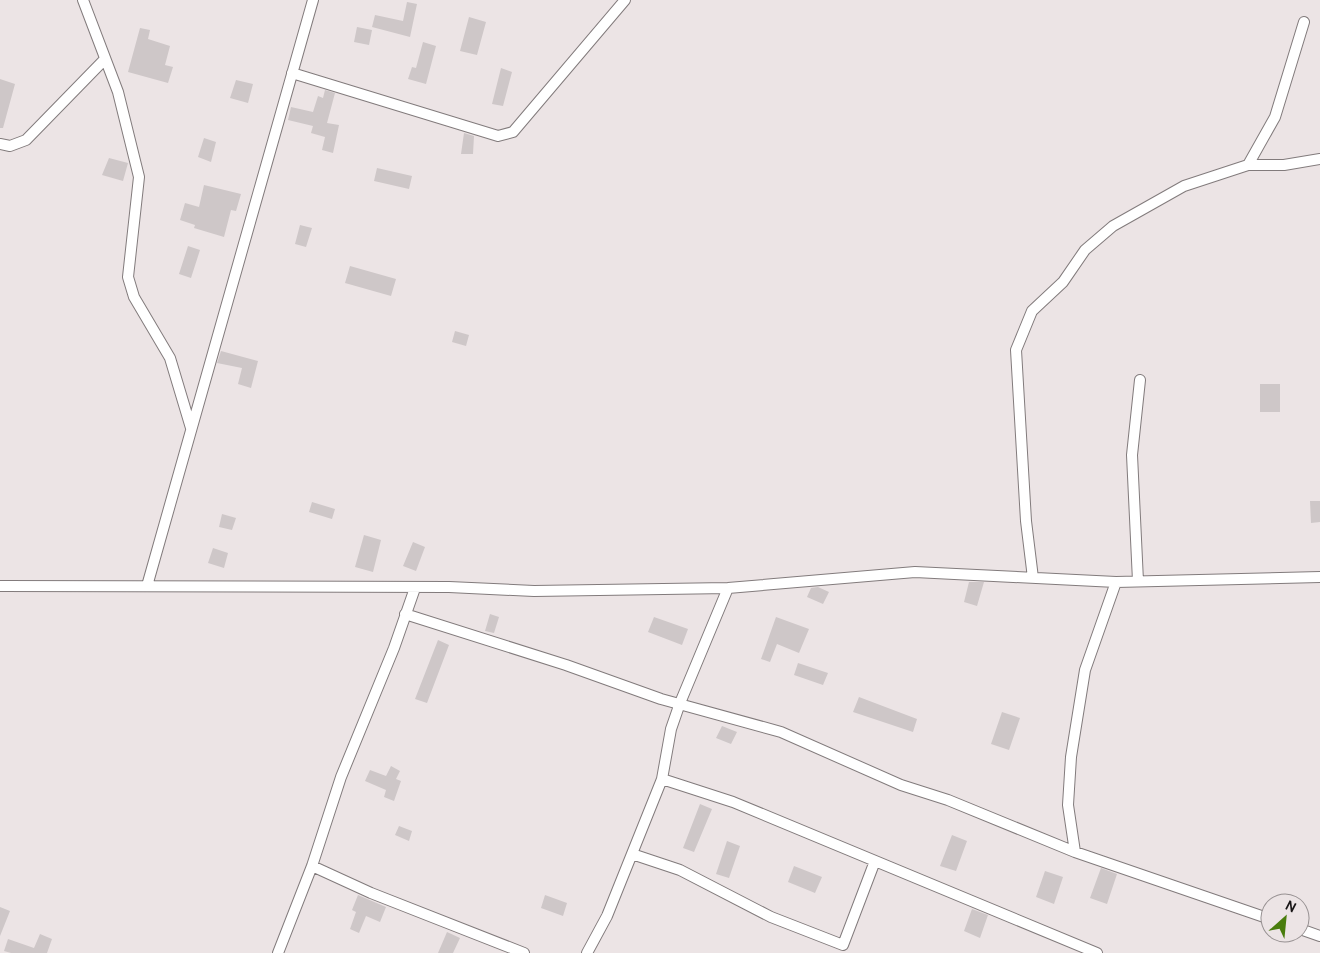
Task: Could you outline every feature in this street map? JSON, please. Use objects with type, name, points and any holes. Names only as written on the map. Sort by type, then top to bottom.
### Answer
[{"type":"street","points":[[84,0],[118,92],[139,177],[128,278],[134,297],[170,358],[191,430]]},
{"type":"street","points":[[147,586],[312,0]]},
{"type":"street","points":[[292,74],[498,136],[513,132],[625,0]]},
{"type":"street","points":[[1248,164],[1275,117],[1304,22]]},
{"type":"street","points":[[0,144],[10,146],[26,140],[105,59]]},
{"type":"street","points":[[1033,578],[1026,521],[1016,350],[1032,311],[1062,282],[1085,250],[1112,226],[1184,186],[1248,164],[1284,165],[1320,159]]},
{"type":"street","points":[[1138,581],[1132,455],[1140,380]]},
{"type":"street","points":[[0,586],[415,588],[534,591],[728,588],[915,572],[1116,582],[1320,577]]},
{"type":"street","points":[[1075,852],[1068,805],[1071,757],[1085,670],[1116,582]]},
{"type":"street","points":[[278,953],[312,866],[341,777],[394,648],[415,588]]},
{"type":"street","points":[[587,953],[607,916],[662,779],[671,729],[728,588]]},
{"type":"street","points":[[405,614],[566,665],[661,699],[781,732],[901,785],[948,800],[1075,852],[1260,916]]},
{"type":"street","points":[[662,779],[734,802],[1097,953]]},
{"type":"street","points":[[632,854],[680,870],[771,917],[843,945],[875,861]]},
{"type":"street","points":[[312,866],[371,894],[524,953]]},
{"type":"building","points":[[407,2],[417,4],[410,37],[372,27],[375,15],[403,21]]},
{"type":"building","points":[[469,17],[486,22],[477,55],[460,51]]},
{"type":"building","points":[[357,27],[372,30],[369,45],[354,42]]},
{"type":"building","points":[[140,28],[150,30],[148,39],[170,46],[165,65],[173,67],[168,83],[128,72]]},
{"type":"building","points":[[423,42],[436,46],[426,84],[408,79],[412,67],[416,68]]},
{"type":"building","points":[[501,68],[512,72],[503,106],[492,104]]},
{"type":"building","points":[[0,79],[15,84],[3,128],[0,128]]},
{"type":"building","points":[[236,80],[253,84],[248,103],[230,98]]},
{"type":"building","points":[[325,90],[335,93],[327,123],[339,125],[333,153],[322,150],[325,137],[311,133],[313,126],[288,120],[291,107],[313,112],[318,96],[323,98]]},
{"type":"building","points":[[464,133],[474,136],[473,154],[461,154]]},
{"type":"building","points":[[204,138],[216,142],[211,162],[198,157]]},
{"type":"building","points":[[109,158],[128,163],[123,181],[102,175]]},
{"type":"building","points":[[377,168],[412,176],[409,189],[374,181]]},
{"type":"building","points":[[204,185],[241,194],[236,211],[231,210],[224,237],[194,228],[195,225],[180,220],[185,203],[199,207]]},
{"type":"building","points":[[300,225],[312,228],[306,247],[295,244]]},
{"type":"building","points":[[188,246],[200,250],[191,278],[179,274]]},
{"type":"building","points":[[350,266],[396,279],[391,296],[345,283]]},
{"type":"building","points":[[455,331],[469,335],[466,346],[452,342]]},
{"type":"building","points":[[221,351],[258,361],[251,388],[238,384],[242,368],[217,363]]},
{"type":"building","points":[[1260,384],[1280,384],[1280,412],[1260,412]]},
{"type":"building","points":[[1310,501],[1320,501],[1320,522],[1311,523]]},
{"type":"building","points":[[312,502],[335,509],[332,519],[309,512]]},
{"type":"building","points":[[222,514],[236,518],[232,530],[219,527]]},
{"type":"building","points":[[364,535],[381,540],[373,572],[355,567]]},
{"type":"building","points":[[413,542],[425,547],[416,571],[403,566]]},
{"type":"building","points":[[213,548],[228,553],[224,568],[208,563]]},
{"type":"building","points":[[969,582],[984,582],[977,606],[964,602]]},
{"type":"building","points":[[818,587],[829,592],[823,604],[807,597],[811,588]]},
{"type":"building","points":[[490,614],[499,617],[494,633],[485,631]]},
{"type":"building","points":[[654,617],[688,629],[682,645],[648,632]]},
{"type":"building","points":[[776,617],[809,629],[799,653],[777,644],[770,662],[761,659]]},
{"type":"building","points":[[438,640],[449,645],[427,703],[415,699]]},
{"type":"building","points":[[798,663],[828,673],[823,685],[794,675]]},
{"type":"building","points":[[859,697],[917,719],[913,732],[853,712]]},
{"type":"building","points":[[1002,712],[1020,718],[1009,750],[991,744]]},
{"type":"building","points":[[722,726],[737,732],[731,744],[716,738]]},
{"type":"building","points":[[391,766],[400,771],[396,779],[401,781],[394,801],[384,797],[386,790],[365,781],[370,770],[386,776]]},
{"type":"building","points":[[700,804],[712,809],[694,852],[683,848]]},
{"type":"building","points":[[399,826],[412,831],[409,841],[395,835]]},
{"type":"building","points":[[952,835],[967,841],[956,871],[940,866]]},
{"type":"building","points":[[727,841],[740,846],[729,878],[716,874]]},
{"type":"building","points":[[794,866],[822,877],[815,893],[788,882]]},
{"type":"building","points":[[1101,868],[1117,874],[1107,904],[1090,898]]},
{"type":"building","points":[[1045,871],[1063,877],[1054,904],[1036,897]]},
{"type":"building","points":[[358,895],[386,907],[380,922],[366,916],[359,933],[350,929],[356,912],[352,910]]},
{"type":"building","points":[[545,895],[567,903],[563,916],[541,908]]},
{"type":"building","points":[[0,907],[10,911],[0,936]]},
{"type":"building","points":[[972,909],[988,915],[980,938],[964,931]]},
{"type":"building","points":[[447,932],[460,938],[453,953],[438,953]]},
{"type":"building","points":[[40,934],[52,939],[47,953],[11,953],[4,951],[8,939],[34,948]]}]
